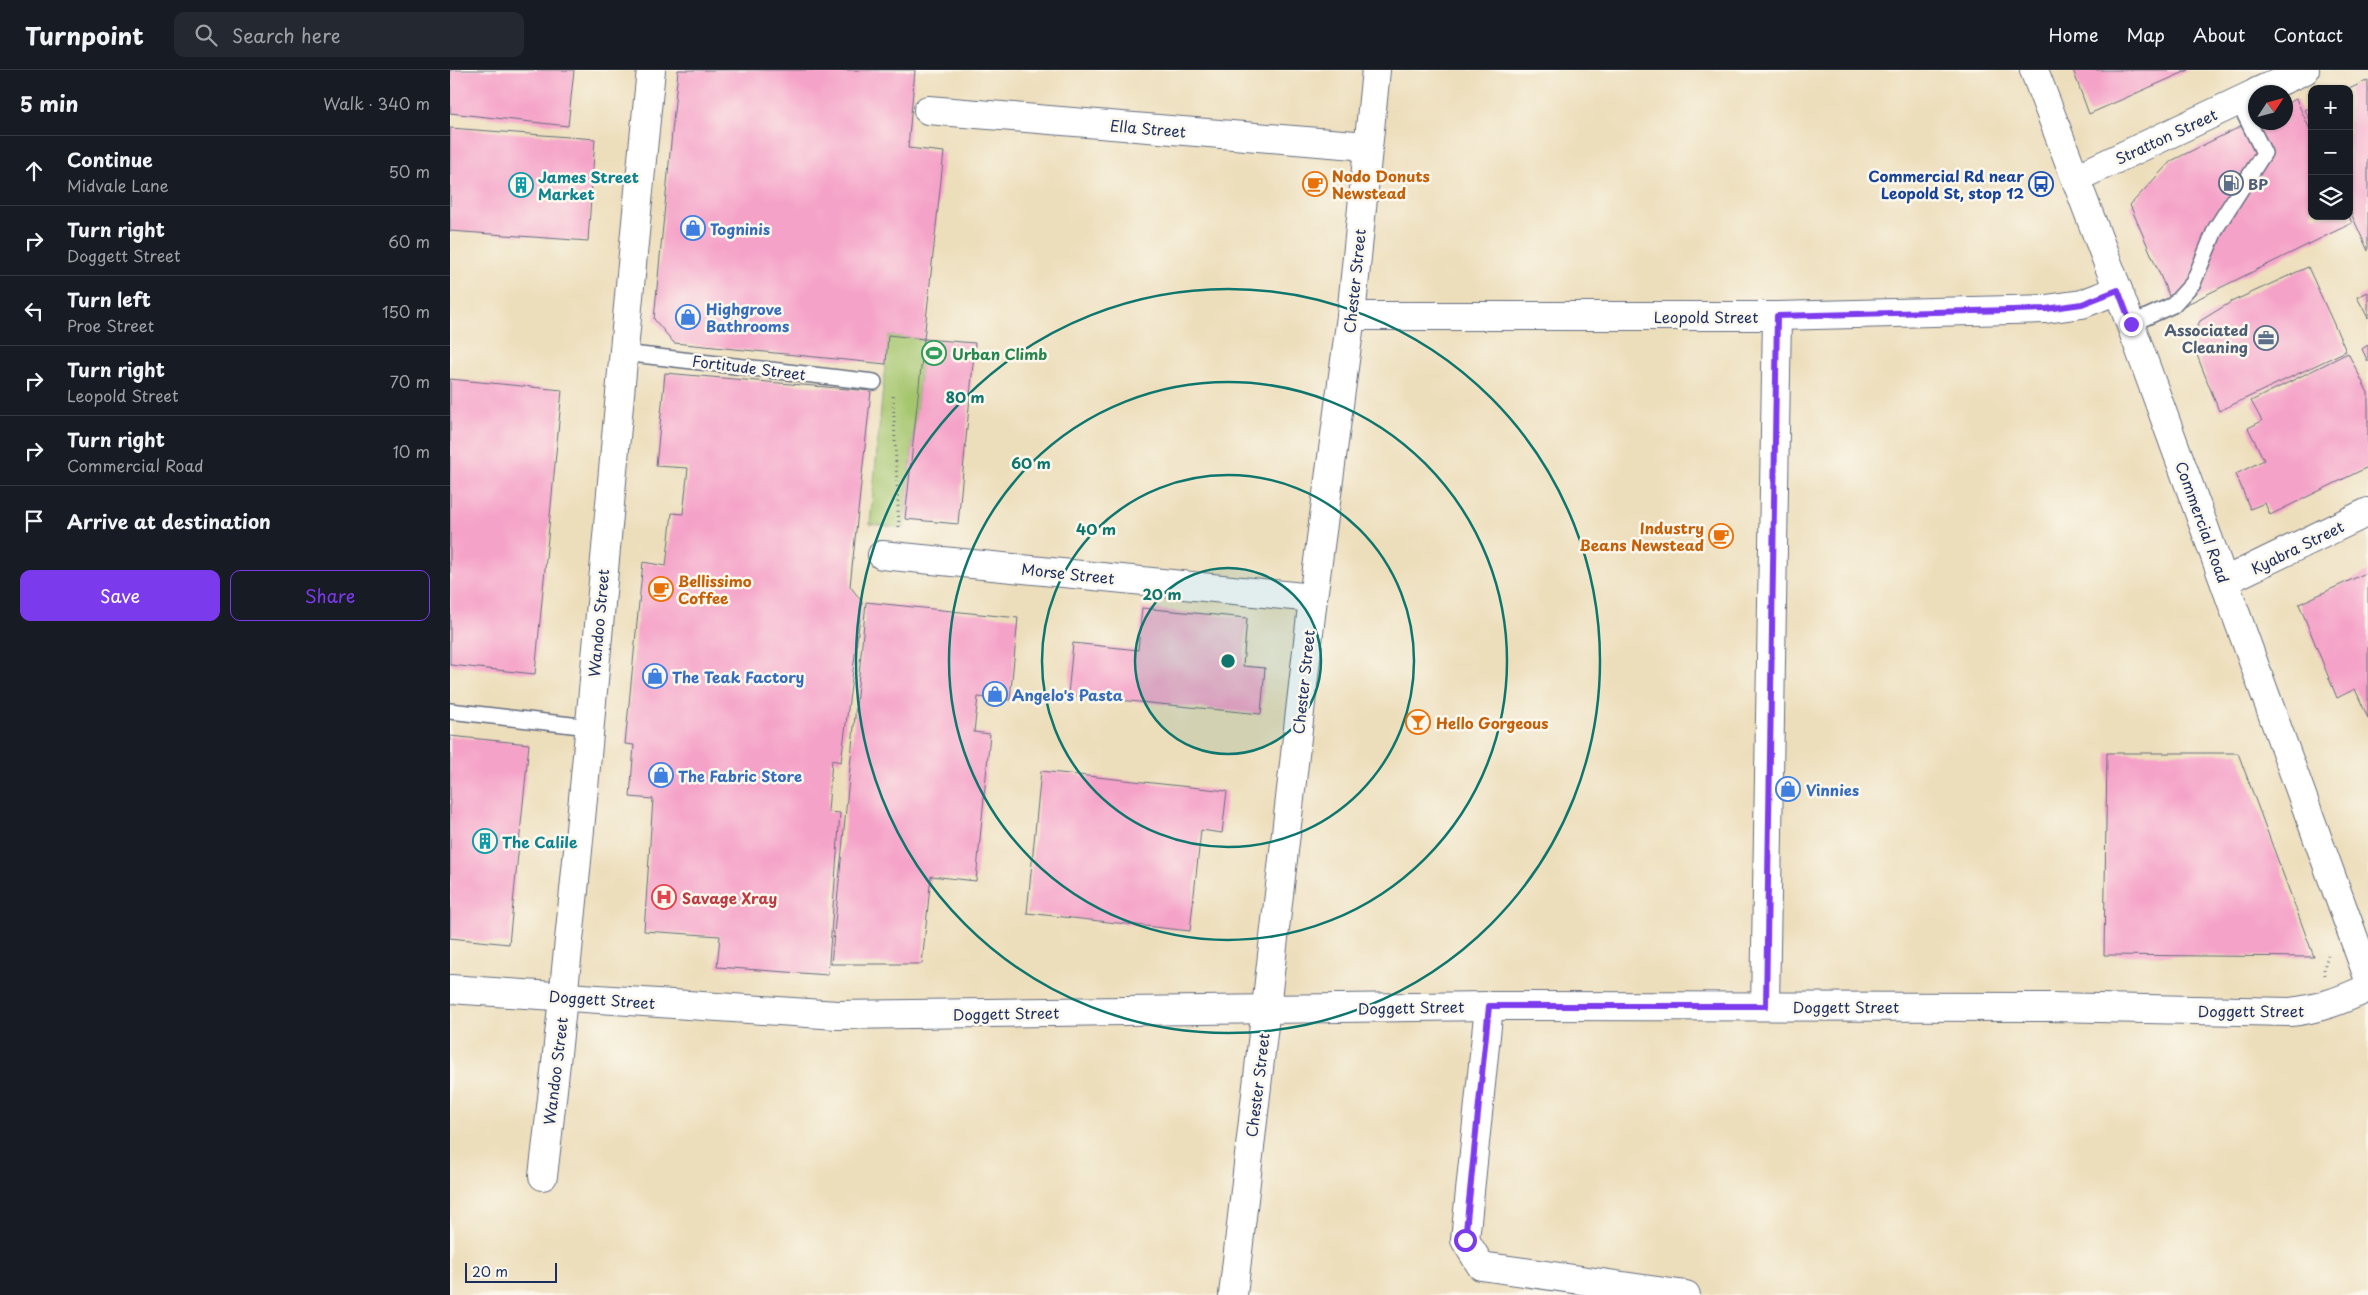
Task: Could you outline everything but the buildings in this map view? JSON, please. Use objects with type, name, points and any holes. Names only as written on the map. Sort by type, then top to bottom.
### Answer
[{"type":"street","name":"Wandoo Street","points":[[543,1176],[564,996],[651,70]]},
{"type":"street","name":"Chester Street","points":[[1232,1295],[1313,598],[1351,316],[1376,70]]},
{"type":"street","name":"Commercial Road","points":[[2034,70],[2131,324],[2368,977]]},
{"type":"street","name":"Stratton Street","points":[[2273,85],[2305,70]]},
{"type":"street","name":"Stratton Street","points":[[2076,178],[2248,97]]},
{"type":"street","name":"Ella Street","points":[[928,110],[1367,146]]},
{"type":"street","name":"Leopold Street","points":[[1351,316],[1777,316],[2046,309],[2082,304],[2118,290]]},
{"type":"street","points":[[1766,1006],[1777,316]]},
{"type":"street","name":"Kyabra Street","points":[[2225,582],[2368,512]]},
{"type":"street","name":"Morse Street","points":[[891,556],[1313,598]]},
{"type":"street","name":"Doggett Street","points":[[450,989],[837,1015],[1489,1006],[2040,1007],[2290,1012],[2314,1010],[2336,1003],[2368,988]]},
{"type":"street","points":[[1489,1006],[1465,1240],[1481,1266],[1686,1295]]},
{"type":"lane","points":[[2131,324],[2173,305],[2193,283],[2216,228],[2264,153],[2258,130]]},
{"type":"lane","name":"Fortitude Street","points":[[623,353],[874,382]]},
{"type":"lane","points":[[450,711],[589,727]]},
{"type":"path","points":[[874,382],[892,384],[891,556]]},
{"type":"path","points":[[2327,979],[2324,969],[2326,956],[2335,952]]},
{"type":"green space","points":[[888,335],[924,339],[904,528],[870,524]]},
{"type":"place","name":"BP","points":[[2231,183]]},
{"type":"place","name":"Nodo Donuts Newstead","points":[[1315,184]]},
{"type":"place","name":"Commercial Rd near Leopold St, stop 12","points":[[2041,184]]},
{"type":"place","name":"James Street Market","points":[[521,185]]},
{"type":"place","name":"Togninis","points":[[693,228]]},
{"type":"place","name":"Highgrove Bathrooms","points":[[688,317]]},
{"type":"place","name":"Associated Cleaning","points":[[2266,338]]},
{"type":"place","name":"Urban Climb","points":[[934,353]]},
{"type":"place","name":"Industry Beans Newstead","points":[[1721,536]]},
{"type":"place","name":"Bellissimo Coffee","points":[[661,589]]},
{"type":"place","name":"The Teak Factory","points":[[655,676]]},
{"type":"place","name":"Angelo's Pasta","points":[[995,694]]},
{"type":"place","name":"Hello Gorgeous","points":[[1418,722]]},
{"type":"place","name":"The Fabric Store","points":[[661,775]]},
{"type":"place","name":"Vinnies","points":[[1788,789]]},
{"type":"place","name":"The Calile","points":[[485,841]]},
{"type":"place","name":"Savage Xray","points":[[664,897]]},
{"type":"route","points":[[1465,1240],[1489,1006],[1766,1006],[1777,316],[2046,309],[2082,304],[2118,290],[2131,324]]}]
